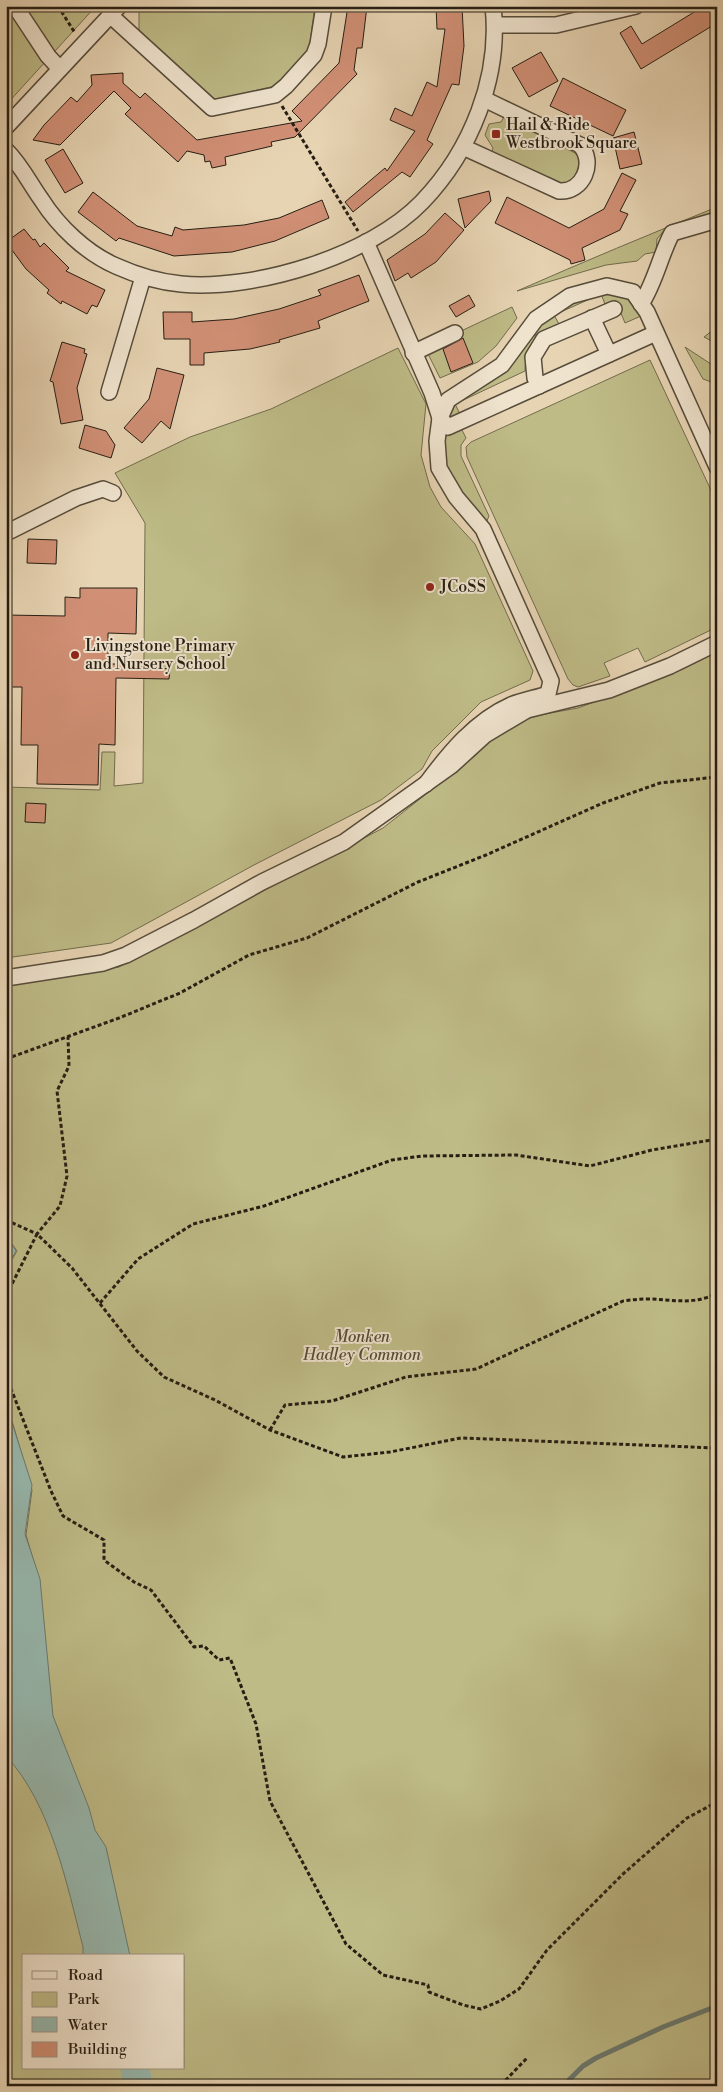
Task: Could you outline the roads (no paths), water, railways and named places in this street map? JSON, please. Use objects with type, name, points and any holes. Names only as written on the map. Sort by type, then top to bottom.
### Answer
[{"type":"street","points":[[15,6],[48,56],[60,70]]},
{"type":"street","points":[[6,127],[114,11],[205,104],[212,108],[275,95],[286,86],[314,55],[318,44],[324,6]]},
{"type":"street","points":[[6,150],[20,166],[53,218],[88,249],[114,266],[143,277],[181,284],[209,284],[268,278],[297,271],[366,242],[395,224],[421,204],[443,178],[463,147],[484,99],[492,63],[495,25],[493,6]]},
{"type":"street","points":[[495,25],[556,25],[636,6]]},
{"type":"street","points":[[463,147],[559,191],[569,192],[578,186],[584,175],[588,160],[586,151],[580,145],[484,99]]},
{"type":"street","points":[[641,304],[662,252],[672,233],[717,220]]},
{"type":"street","points":[[366,242],[432,393],[440,418],[448,427],[656,333]]},
{"type":"street","points":[[109,392],[143,277]]},
{"type":"street","points":[[426,784],[449,753],[487,718],[511,705],[548,694],[551,680],[483,529],[456,497],[439,468],[437,441],[440,418],[448,400],[502,365],[536,319],[570,296],[606,286],[633,292],[656,333],[717,467]]},
{"type":"street","points":[[539,386],[535,378],[533,357],[544,340],[614,308]]},
{"type":"street","points":[[592,318],[609,354]]},
{"type":"street","points":[[413,353],[455,333]]},
{"type":"street","points":[[6,533],[76,498],[103,489],[113,493]]},
{"type":"street","points":[[6,978],[103,963],[126,955],[262,882],[344,842],[451,766],[485,735],[527,710],[609,690],[670,666],[717,643]]},
{"type":"water","points":[[6,1235],[16,1251],[6,1269]]},
{"type":"water","points":[[6,1404],[32,1485],[25,1534],[40,1579],[53,1716],[89,1808],[95,1830],[106,1847],[130,1954],[83,1954],[83,1947],[63,1872],[46,1821],[22,1775],[6,1756]]},
{"type":"waterway","points":[[569,2080],[583,2066],[596,2058],[663,2027],[717,2006]]},
{"type":"waterway","points":[[135,2070],[138,2086]]},
{"type":"place","name":"Hail & Ride Westbrook Square","points":[[496,134]]},
{"type":"place","name":"JCoSS","points":[[430,587]]},
{"type":"place","name":"Livingstone Primary and Nursery School","points":[[75,655]]},
{"type":"park label","name":"Monken Hadley Common","points":[[362,1346]]}]
